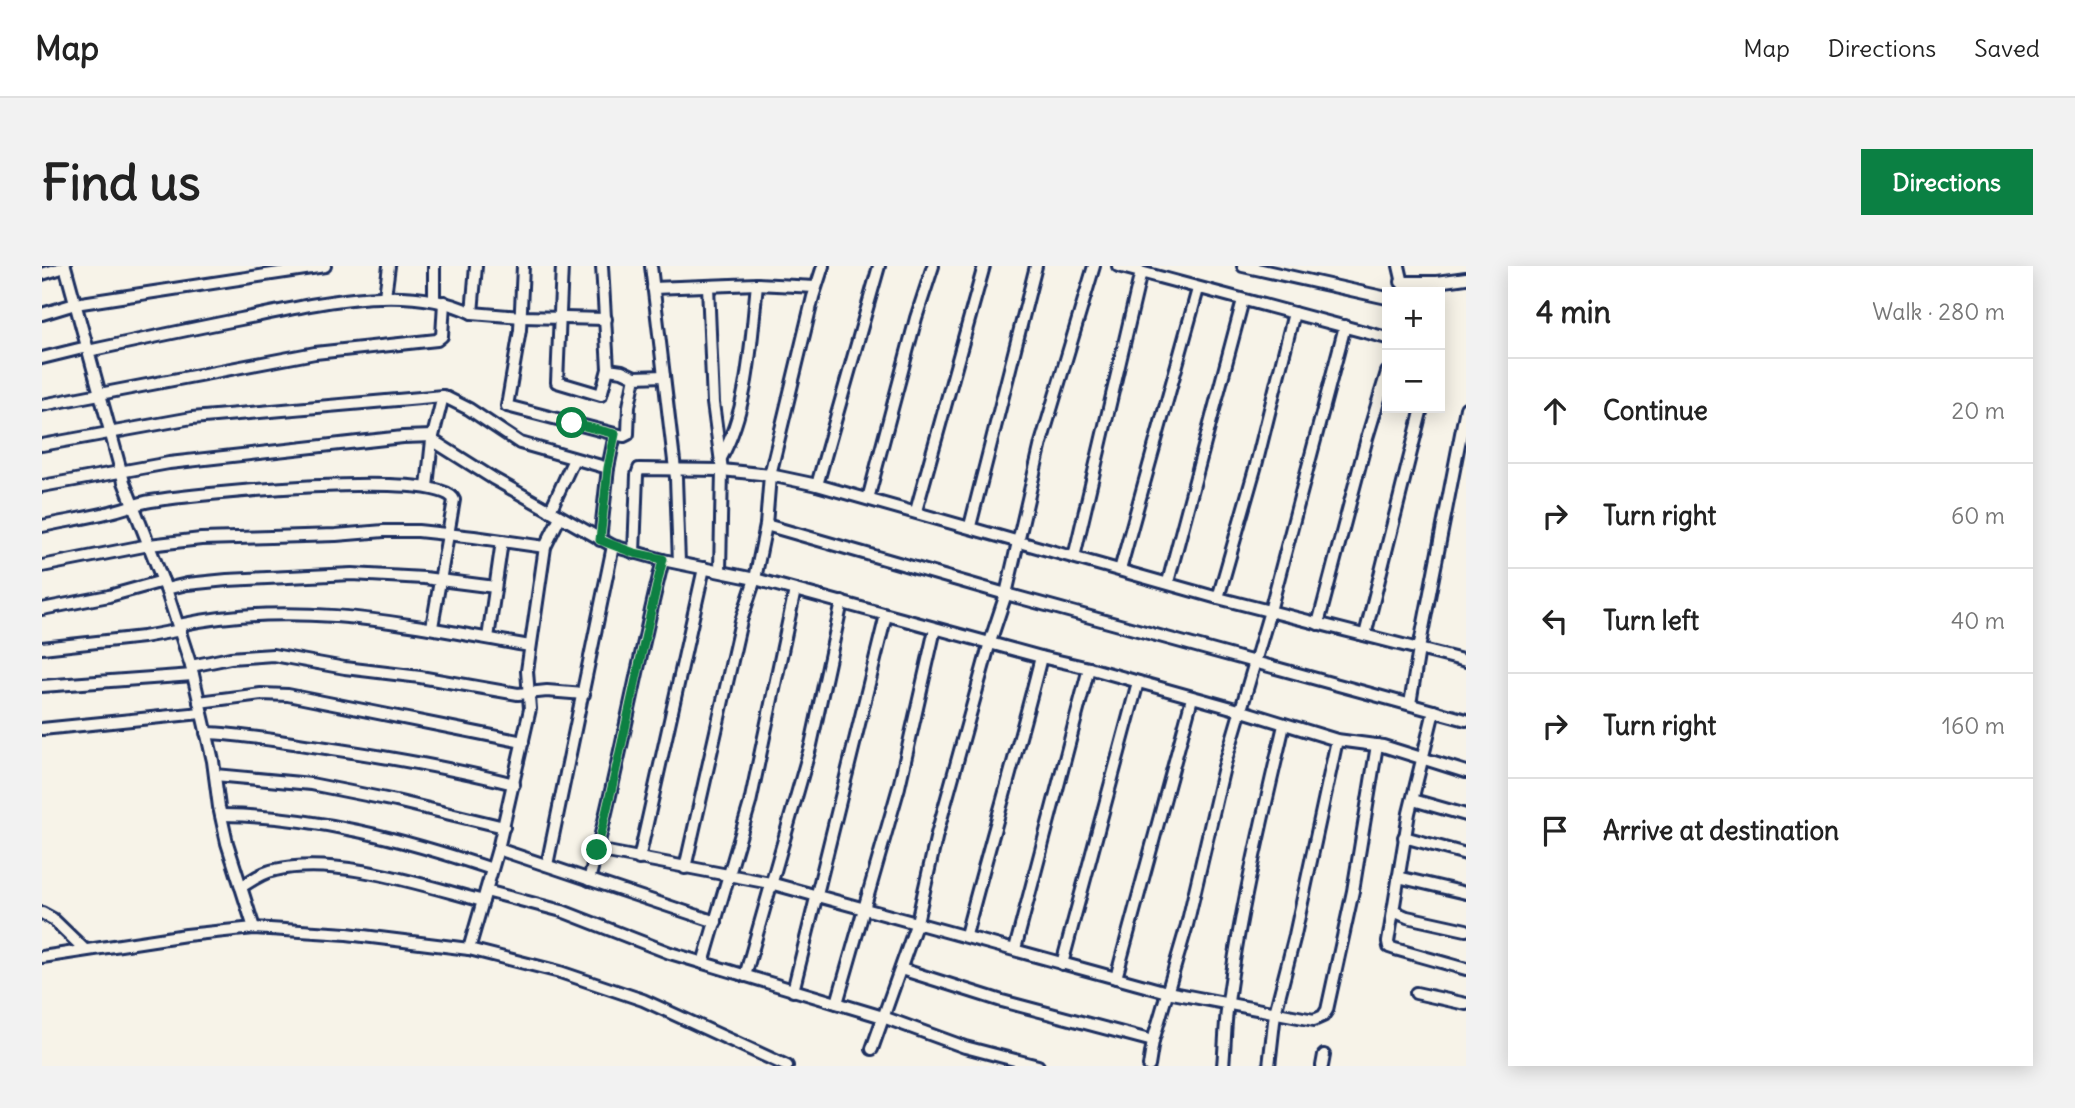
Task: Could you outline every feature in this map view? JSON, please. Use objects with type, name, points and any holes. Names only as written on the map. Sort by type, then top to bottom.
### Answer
[{"type":"street","points":[[42,314],[75,304],[325,266]]},
{"type":"street","points":[[385,296],[389,266]]},
{"type":"street","points":[[42,405],[315,353],[437,340],[442,336],[434,266]]},
{"type":"street","points":[[472,313],[476,266]]},
{"type":"street","points":[[500,429],[522,317],[523,266]]},
{"type":"street","points":[[562,266],[557,382],[601,395],[608,369],[603,266]]},
{"type":"street","points":[[651,266],[675,470],[679,563]]},
{"type":"street","points":[[685,868],[741,621],[755,579],[766,525],[770,475],[822,266]]},
{"type":"street","points":[[817,485],[879,266]]},
{"type":"street","points":[[868,499],[916,318],[933,266]]},
{"type":"street","points":[[916,511],[984,266]]},
{"type":"street","points":[[970,526],[1036,266]]},
{"type":"street","points":[[872,1049],[917,922],[937,835],[990,642],[1006,594],[1041,443],[1094,266]]},
{"type":"street","points":[[1118,266],[1382,337]]},
{"type":"street","points":[[1243,266],[1382,297]]},
{"type":"street","points":[[1399,266],[1403,287],[1466,278]]},
{"type":"street","points":[[42,274],[65,267],[120,470],[180,628],[206,733],[221,815],[254,928]]},
{"type":"street","points":[[1074,557],[1141,272]]},
{"type":"street","points":[[653,288],[757,284],[815,287]]},
{"type":"street","points":[[721,458],[737,424],[751,342],[757,284]]},
{"type":"street","points":[[708,286],[713,403],[722,470],[720,571]]},
{"type":"street","points":[[1120,570],[1198,289]]},
{"type":"street","points":[[42,358],[276,312],[385,296],[439,301],[472,313],[606,319]]},
{"type":"street","points":[[1168,582],[1243,300]]},
{"type":"street","points":[[1218,598],[1256,465],[1294,313]]},
{"type":"street","points":[[1149,1066],[1153,1041],[1187,925],[1207,830],[1239,710],[1270,611],[1345,327]]},
{"type":"street","points":[[608,369],[635,377],[664,376]]},
{"type":"street","points":[[506,406],[624,436],[628,435],[628,411],[635,377]]},
{"type":"street","points":[[1318,624],[1382,388]]},
{"type":"street","points":[[42,445],[221,415],[443,396],[520,443],[608,468]]},
{"type":"street","points":[[426,486],[432,438],[443,396]]},
{"type":"street","points":[[1410,704],[1466,408]]},
{"type":"street","points":[[1366,635],[1421,413]]},
{"type":"street","points":[[600,540],[608,468],[615,434]]},
{"type":"street","points":[[42,486],[120,470],[247,454],[402,437],[432,438],[600,540],[634,553],[755,579],[1089,668],[1337,740],[1377,746],[1466,772]]},
{"type":"street","points":[[469,949],[504,827],[530,709],[531,695],[527,674],[545,547],[574,459]]},
{"type":"street","points":[[634,553],[638,470],[722,470],[770,475],[916,511],[1218,598],[1466,661]]},
{"type":"street","points":[[42,526],[156,500],[276,488],[387,484],[426,486],[450,493],[454,497],[432,627]]},
{"type":"street","points":[[766,525],[1466,720]]},
{"type":"street","points":[[42,566],[149,545],[201,539],[384,531],[448,534],[545,547]]},
{"type":"street","points":[[488,638],[502,541]]},
{"type":"street","points":[[547,865],[613,546]]},
{"type":"street","points":[[589,880],[616,774],[631,695],[663,559]]},
{"type":"street","points":[[639,859],[704,568]]},
{"type":"street","points":[[42,609],[165,585],[324,575],[379,575],[495,587]]},
{"type":"street","points":[[704,963],[753,790],[795,590]]},
{"type":"street","points":[[745,976],[811,745],[842,603]]},
{"type":"street","points":[[42,648],[144,637],[208,619],[267,613],[352,615],[530,646]]},
{"type":"street","points":[[793,991],[886,615]]},
{"type":"street","points":[[837,1003],[902,775],[935,629]]},
{"type":"street","points":[[42,686],[192,670],[230,658],[273,656],[531,695],[547,691],[584,694]]},
{"type":"street","points":[[966,935],[995,824],[1015,763],[1041,657]]},
{"type":"street","points":[[1015,949],[1089,668]]},
{"type":"street","points":[[1062,964],[1139,682]]},
{"type":"street","points":[[42,729],[200,708],[261,694],[288,695],[523,743]]},
{"type":"street","points":[[1116,978],[1192,698]]},
{"type":"street","points":[[1434,711],[1404,837],[1388,942],[1389,947],[1466,969]]},
{"type":"street","points":[[1223,1066],[1227,1004],[1258,835],[1284,724]]},
{"type":"street","points":[[206,733],[273,739],[446,768],[514,784]]},
{"type":"street","points":[[1269,1066],[1275,1013],[1295,935],[1337,740]]},
{"type":"street","points":[[597,850],[770,883],[1167,992],[1314,1020],[1323,1016],[1327,1010],[1353,891],[1377,746]]},
{"type":"street","points":[[215,775],[311,784],[504,827]]},
{"type":"street","points":[[1413,800],[1466,815]]},
{"type":"street","points":[[221,815],[281,817],[369,832],[492,869]]},
{"type":"street","points":[[1404,837],[1466,854]]},
{"type":"street","points":[[498,849],[716,922]]},
{"type":"street","points":[[242,887],[276,869],[339,868],[562,911],[646,944],[704,963],[883,1017],[957,1045],[1038,1066]]},
{"type":"street","points":[[1398,877],[1466,893]]},
{"type":"street","points":[[1393,911],[1430,923],[1466,930]]},
{"type":"street","points":[[42,913],[53,919],[83,949]]},
{"type":"street","points":[[42,957],[83,949],[254,928],[346,934],[469,949],[560,972],[643,1000],[710,1028],[787,1066]]},
{"type":"street","points":[[901,969],[1002,1001],[1153,1041]]},
{"type":"street","points":[[1416,993],[1466,1004]]},
{"type":"route","points":[[572,423],[615,434],[608,468],[600,540],[634,553],[663,559],[597,850]]}]
